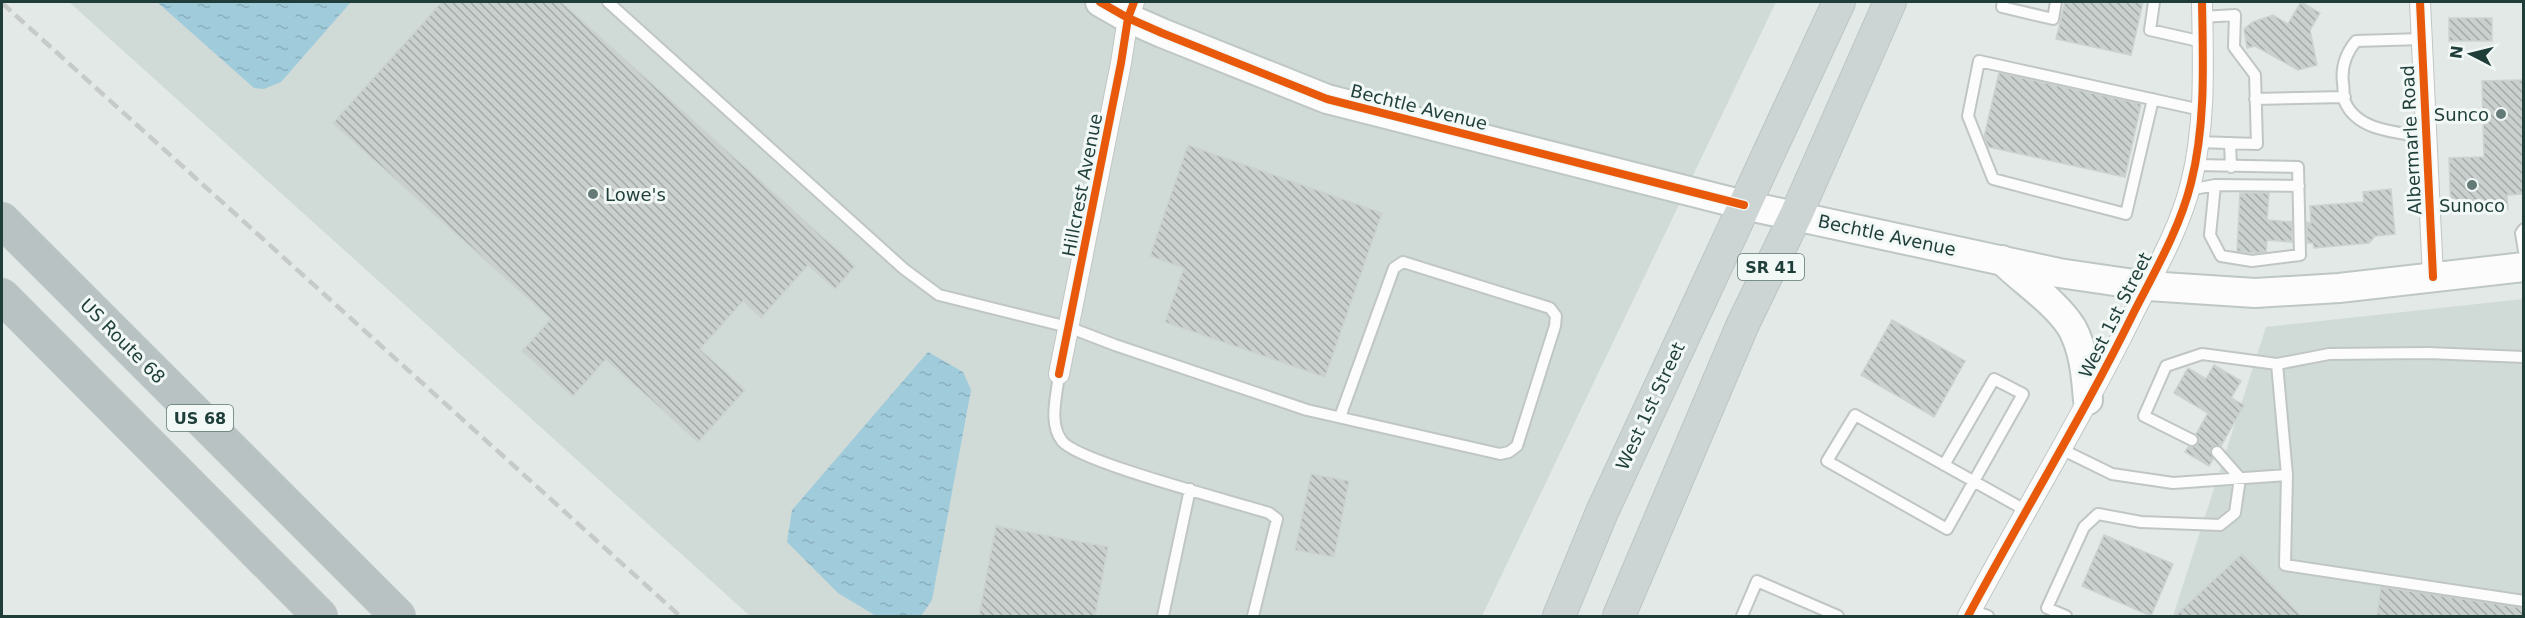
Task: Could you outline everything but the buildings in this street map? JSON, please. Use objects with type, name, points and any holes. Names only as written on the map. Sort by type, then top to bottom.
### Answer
[{"type":"highway","name":"US Route 68","points":[[2,219],[398,616]]},
{"type":"highway","name":"US 68","points":[[2,296],[321,616]]},
{"type":"highway","points":[[194,412],[423,616]]},
{"type":"main road","name":"Bechtle Avenue","points":[[1100,2],[1131,10],[1327,99],[1744,205],[2059,273],[2148,286],[2255,293],[2339,288],[2523,267]]},
{"type":"main road","name":"West 1st Street","points":[[1559,616],[1602,512],[1839,2]]},
{"type":"main road","name":"SR 41","points":[[1619,616],[1743,324],[1796,215],[1890,2]]},
{"type":"main road","points":[[2002,260],[2059,311],[2073,330],[2085,369],[2088,400]]},
{"type":"street","name":"Albermarle Road","points":[[2420,2],[2433,277]]},
{"type":"street","name":"West 1st Street","points":[[1976,614],[2026,511],[2148,286],[2179,218],[2189,190],[2198,142],[2201,110],[2202,9]]},
{"type":"street","name":"Hillcrest Avenue","points":[[1059,374],[1131,10]]},
{"type":"lane","points":[[608,2],[904,269],[939,294],[1068,327],[1307,410],[1500,454],[1509,452],[1517,446],[1555,326],[1556,316],[1550,308],[1403,262],[1394,268],[1341,417]]},
{"type":"lane","points":[[2002,2],[2001,7],[2053,19],[2056,2]]},
{"type":"lane","points":[[2154,2],[2150,30],[2203,42]]},
{"type":"lane","points":[[2198,142],[2257,144],[2255,75],[2234,47],[2235,15],[2202,9]]},
{"type":"lane","points":[[2422,39],[2356,41],[2346,52],[2343,80],[2345,102],[2360,121],[2379,128],[2426,137]]},
{"type":"lane","points":[[2152,99],[2126,214],[1993,179],[1968,116],[1978,61],[2152,99],[2201,110]]},
{"type":"lane","points":[[2255,99],[2345,97]]},
{"type":"lane","points":[[2230,143],[2231,167]]},
{"type":"lane","points":[[2195,165],[2298,167],[2300,255],[2252,261],[2221,256],[2210,235],[2215,185]]},
{"type":"lane","points":[[2189,190],[2215,185],[2298,186]]},
{"type":"lane","points":[[2523,229],[2521,233],[2523,251]]},
{"type":"lane","points":[[2193,440],[2144,416],[2166,366],[2202,354],[2277,364],[2329,354],[2428,353],[2523,357]]},
{"type":"lane","points":[[2277,364],[2287,475],[2285,565],[2523,601]]},
{"type":"lane","points":[[1059,374],[1054,424],[1062,442],[1080,453],[1115,466],[1269,513],[1276,519],[1253,616]]},
{"type":"lane","points":[[1944,465],[1994,379],[2023,394],[1974,481],[1947,529],[1827,460],[1855,415],[1944,465],[1974,481],[2026,511]]},
{"type":"lane","points":[[2061,449],[2112,474],[2173,483],[2287,475]]},
{"type":"lane","points":[[2066,616],[2048,608],[2084,527],[2098,514],[2141,522],[2220,525],[2235,513],[2240,478],[2217,452]]},
{"type":"lane","points":[[1163,616],[1190,489]]},
{"type":"lane","points":[[1742,616],[1757,581],[1838,616]]},
{"type":"shaded area","points":[[69,2],[1776,2],[1482,616],[750,616]]},
{"type":"shaded area","points":[[2523,299],[2523,616],[2173,616],[2266,327]]},
{"type":"water","points":[[157,2],[351,2],[281,82],[264,89],[254,88]]},
{"type":"water","points":[[928,352],[963,372],[971,390],[932,600],[921,616],[876,616],[838,593],[787,542],[792,510]]},
{"type":"railway","points":[[2,3],[680,616]]},
{"type":"cycle path","points":[[1100,2],[1162,33],[1327,99],[1744,205]]},
{"type":"cycle path","points":[[1059,374],[1128,18],[1134,2]]},
{"type":"cycle path","points":[[1968,616],[2094,389],[2174,233],[2191,183],[2199,138],[2203,47],[2202,2]]},
{"type":"cycle path","points":[[2420,2],[2433,277]]},
{"type":"place","name":"Sunco","points":[[2501,114]]},
{"type":"place","name":"Sunoco","points":[[2472,185]]},
{"type":"place","name":"Lowe's","points":[[593,194]]}]
